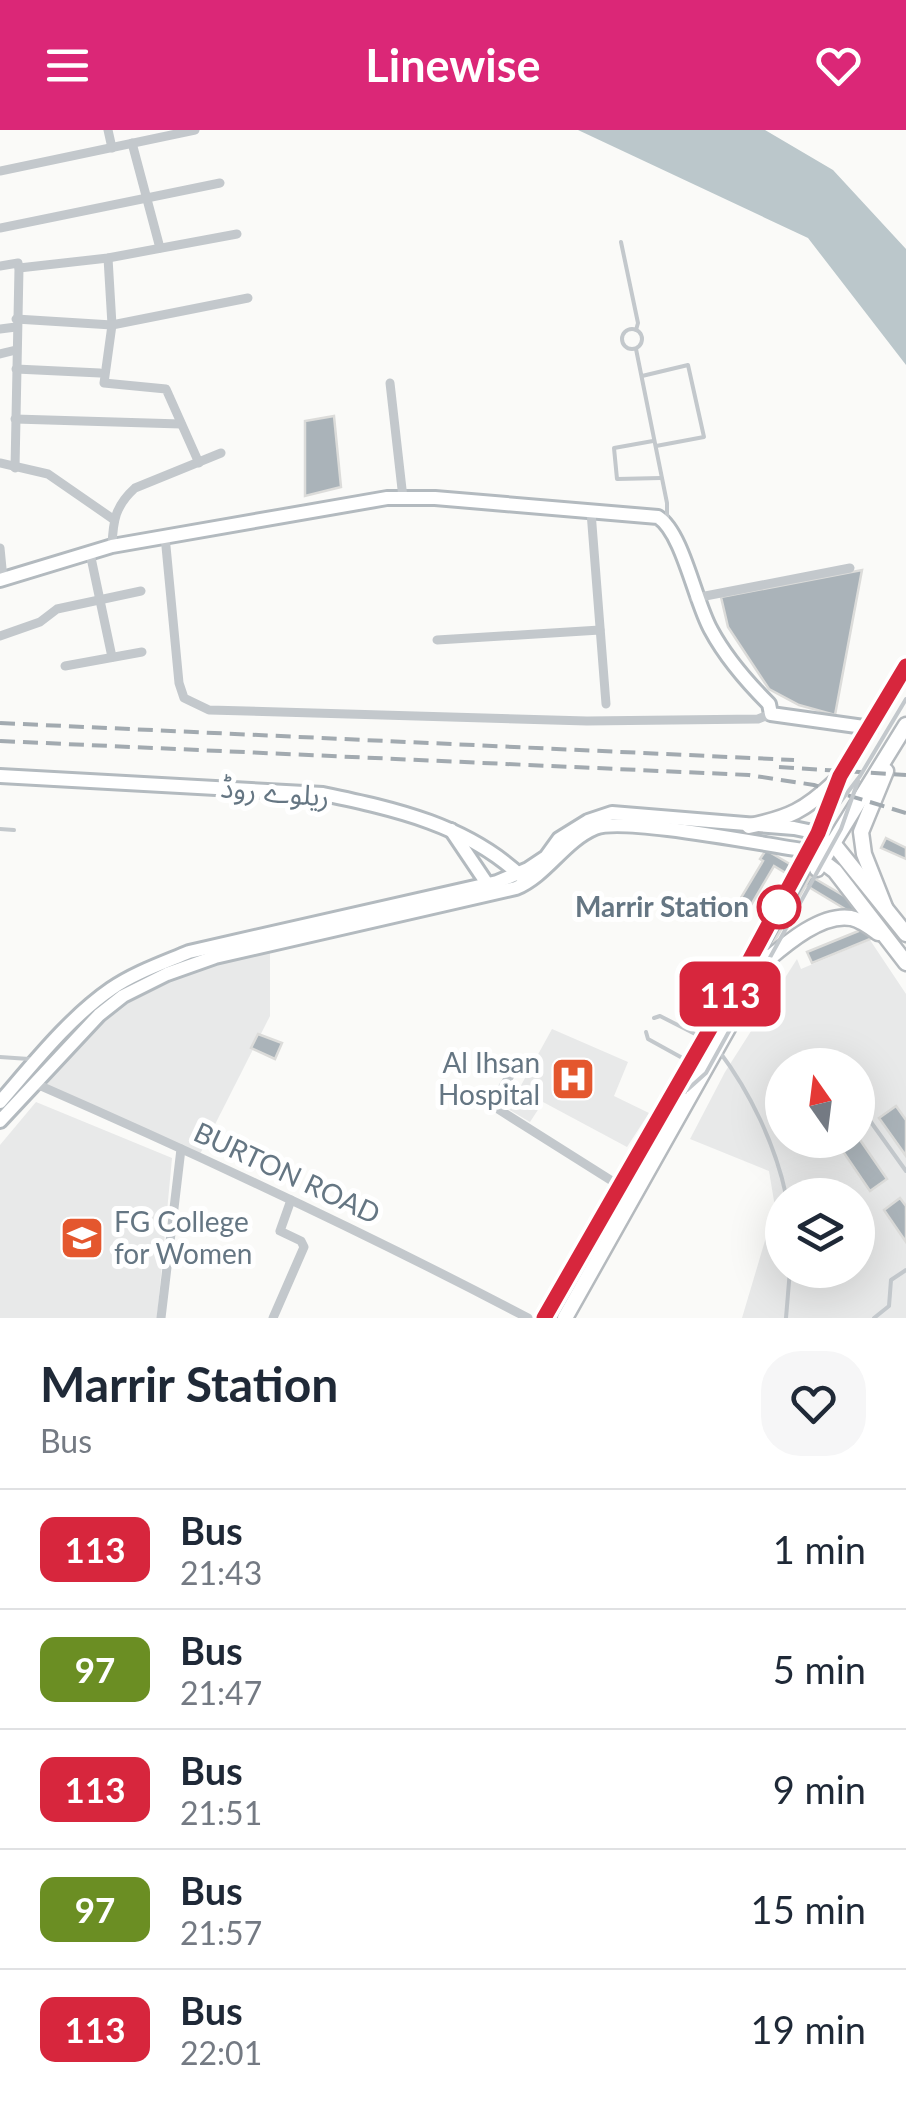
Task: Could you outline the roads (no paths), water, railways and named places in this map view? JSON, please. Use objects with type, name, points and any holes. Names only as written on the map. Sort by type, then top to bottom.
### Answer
[{"type":"main road","points":[[749,826],[796,814],[810,806],[840,776],[906,666]]},
{"type":"main road","points":[[544,1318],[691,1062],[711,1044],[766,960],[825,838],[904,729]]},
{"type":"main road","points":[[884,907],[864,854],[861,832],[904,729]]},
{"type":"main road","points":[[825,838],[840,776]]},
{"type":"main road","points":[[825,838],[852,865],[906,934]]},
{"type":"main road","points":[[816,856],[846,885],[906,963]]},
{"type":"main road","points":[[562,1318],[816,856]]},
{"type":"main road","points":[[766,960],[803,934],[844,918],[859,921],[891,943]]},
{"type":"street","points":[[108,130],[112,148]]},
{"type":"street","points":[[0,171],[195,130]]},
{"type":"street","points":[[132,143],[160,248]]},
{"type":"street","points":[[0,228],[220,183]]},
{"type":"street","points":[[19,268],[108,258],[238,234]]},
{"type":"street","points":[[108,258],[112,324],[104,383],[166,389],[199,462]]},
{"type":"street","points":[[0,266],[18,263],[19,268],[16,468]]},
{"type":"street","points":[[0,330],[16,323],[112,324],[248,298]]},
{"type":"street","points":[[0,354],[16,350]]},
{"type":"street","points":[[16,370],[100,373]]},
{"type":"street","points":[[390,382],[403,498]]},
{"type":"street","points":[[15,419],[181,424]]},
{"type":"street","points":[[112,546],[113,519],[134,488],[221,454]]},
{"type":"street","points":[[0,466],[48,474],[113,519]]},
{"type":"street","points":[[0,548],[2,580],[112,546],[347,502],[403,498],[658,517],[680,551],[696,598],[724,654],[769,704],[772,714]]},
{"type":"street","points":[[591,512],[606,704]]},
{"type":"street","points":[[166,536],[179,683],[184,698],[209,710],[587,721],[758,719],[772,714],[871,728]]},
{"type":"street","points":[[90,553],[112,658]]},
{"type":"street","points":[[696,598],[850,568]]},
{"type":"street","points":[[0,636],[40,622],[56,609],[141,591]]},
{"type":"street","points":[[438,640],[600,630]]},
{"type":"street","points":[[65,666],[142,652]]},
{"type":"street","name":"ریلوے روڈ","points":[[0,776],[323,794],[372,804],[450,828],[500,858],[524,878]]},
{"type":"street","points":[[524,878],[546,858],[559,839],[588,821],[612,813],[749,826],[825,838]]},
{"type":"street","points":[[0,1122],[41,1065],[113,1003],[191,964],[524,878],[584,835],[611,824],[816,856]]},
{"type":"street","points":[[450,828],[490,889]]},
{"type":"street","points":[[520,1060],[496,1098],[498,1109],[620,1186]]},
{"type":"street","points":[[0,1102],[28,1080]]},
{"type":"street","name":"BURTON ROAD","points":[[28,1080],[424,1263],[528,1318]]},
{"type":"street","points":[[161,1318],[181,1149]]},
{"type":"street","points":[[273,1318],[304,1246],[280,1230],[291,1200]]},
{"type":"lane","points":[[620,242],[638,323],[636,330],[642,340],[636,349],[669,514],[664,522]]},
{"type":"lane","points":[[636,330],[625,331],[621,342],[624,347],[636,349]]},
{"type":"lane","points":[[642,376],[688,365],[704,436],[614,448],[617,479],[662,478]]},
{"type":"lane","points":[[562,1318],[685,1092],[690,1066],[778,906],[825,822],[860,776],[906,699]]},
{"type":"lane","points":[[685,1092],[706,1073],[841,828],[860,776]]},
{"type":"lane","points":[[0,830],[14,830]]},
{"type":"lane","points":[[654,1018],[660,1016],[711,1044],[739,1077],[780,1178]]},
{"type":"lane","points":[[646,1032],[648,1039],[691,1062]]},
{"type":"lane","points":[[0,1057],[25,1058],[41,1065]]},
{"type":"lane","points":[[875,1128],[906,1171]]},
{"type":"lane","points":[[874,1318],[889,1306],[891,1280],[906,1270]]},
{"type":"lane","points":[[786,1318],[788,1288]]},
{"type":"railway","points":[[0,723],[794,760]]},
{"type":"railway","points":[[0,741],[749,775],[814,785],[906,813]]},
{"type":"railway","points":[[779,767],[906,775]]},
{"type":"place","name":"Marrir Station","points":[[779,907]]},
{"type":"place","name":"Al Ihsan Hospital","points":[[573,1079]]},
{"type":"place","name":"FG College for Women","points":[[82,1238]]}]
